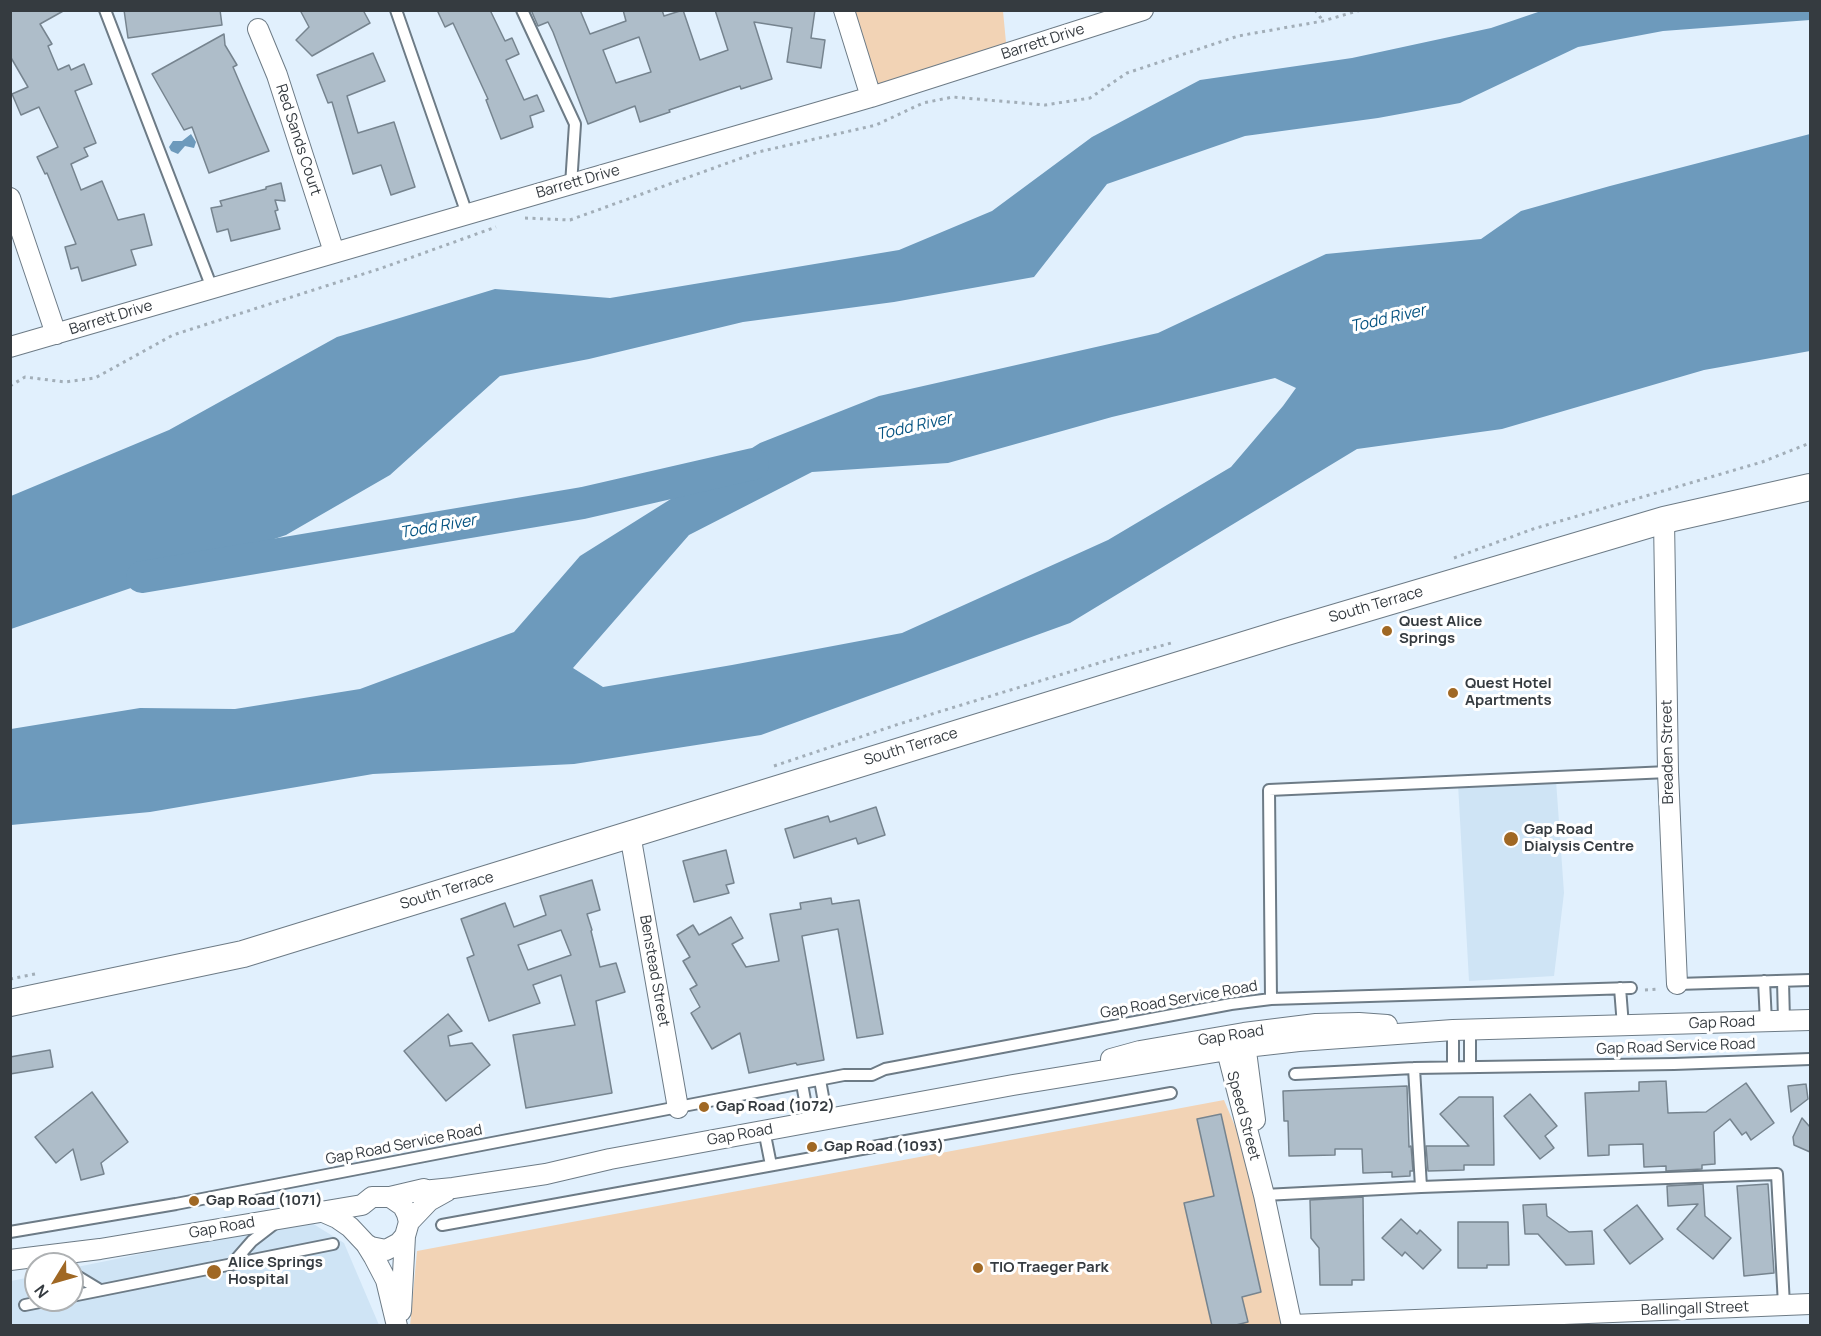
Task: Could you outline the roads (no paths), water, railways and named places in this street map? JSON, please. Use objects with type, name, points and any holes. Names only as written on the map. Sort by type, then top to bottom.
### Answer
[{"type":"street","points":[[844,10],[872,97]]},
{"type":"street","name":"Barrett Drive","points":[[10,347],[872,97],[1143,10]]},
{"type":"street","name":"Red Sands Court","points":[[258,30],[277,75],[334,252]]},
{"type":"street","points":[[10,198],[56,334]]},
{"type":"street","name":"South Terrace","points":[[10,1003],[243,954],[1283,633],[1664,520],[1810,487]]},
{"type":"street","name":"Breaden Street","points":[[1664,520],[1668,772],[1677,984]]},
{"type":"street","name":"Benstead Street","points":[[630,834],[678,1108]]},
{"type":"street","name":"Gap Road","points":[[412,1192],[546,1174],[609,1159],[1013,1085],[1316,1024],[1359,1023],[1462,1030],[1810,1020]]},
{"type":"street","name":"Speed Street","points":[[1245,1040],[1264,1195]]},
{"type":"street","name":"Speed Street","points":[[1225,1044],[1264,1195],[1292,1325]]},
{"type":"street","name":"Gap Road","points":[[10,1260],[100,1249],[362,1205],[372,1197],[390,1197],[448,1181],[545,1162],[609,1159]]},
{"type":"street","points":[[321,1211],[337,1218],[371,1247],[386,1250],[399,1243],[429,1201],[453,1188]]},
{"type":"street","points":[[390,1197],[403,1206],[407,1229],[399,1326]]},
{"type":"street","points":[[362,1205],[355,1217],[362,1239],[379,1264],[386,1280],[399,1326]]},
{"type":"street","name":"Gap Road","points":[[84,1254],[100,1249]]},
{"type":"street","name":"Ballingall Street","points":[[1292,1325],[1647,1318],[1810,1304]]},
{"type":"lane","points":[[105,10],[212,288]]},
{"type":"lane","points":[[396,10],[467,213]]},
{"type":"lane","points":[[522,10],[575,124],[571,185]]},
{"type":"lane","points":[[1271,999],[1269,790],[1668,772]]},
{"type":"lane","points":[[1677,984],[1810,980]]},
{"type":"lane","name":"Gap Road Service Road","points":[[1764,981],[1775,1021]]},
{"type":"lane","points":[[1775,1021],[1783,981]]},
{"type":"lane","name":"Gap Road Service Road","points":[[10,1232],[176,1204],[844,1075],[872,1075],[896,1067],[1231,1004],[1271,999],[1625,988],[1623,1026]]},
{"type":"lane","points":[[1462,1030],[1470,1067]]},
{"type":"lane","points":[[1453,1067],[1462,1030]]},
{"type":"lane","name":"Gap Road Service Road","points":[[1295,1074],[1414,1068],[1674,1064],[1810,1059]]},
{"type":"lane","points":[[1414,1068],[1421,1187]]},
{"type":"lane","points":[[818,1120],[820,1080]]},
{"type":"lane","points":[[801,1084],[818,1120]]},
{"type":"lane","points":[[442,1225],[1171,1093]]},
{"type":"lane","points":[[764,1130],[771,1166]]},
{"type":"lane","points":[[1264,1195],[1777,1174],[1784,1305]]},
{"type":"lane","points":[[231,1265],[263,1232],[287,1217]]},
{"type":"lane","points":[[84,1293],[333,1244]]},
{"type":"lane","points":[[84,1281],[100,1290]]},
{"type":"water","points":[[1810,10],[1810,20],[1663,31],[1578,47],[1460,103],[1378,118],[1245,136],[1107,184],[1034,277],[894,302],[743,322],[589,359],[500,376],[390,475],[286,535],[11,629],[11,496],[169,430],[337,337],[495,289],[610,298],[899,250],[992,211],[1092,137],[1200,80],[1352,58],[1491,28],[1541,11]]},
{"type":"water","points":[[191,134],[196,142],[194,148],[185,146],[178,154],[171,151],[169,147],[173,141],[182,141]]},
{"type":"water","points":[[1810,134],[1810,351],[1704,370],[1502,429],[1357,449],[1070,623],[761,735],[574,764],[373,774],[150,812],[11,825],[11,729],[140,708],[235,709],[360,689],[514,632],[580,556],[760,443],[879,396],[1158,333],[1326,254],[1481,239],[1521,211]],"holes":[[[1275,378],[1296,388],[1231,467],[1108,540],[902,633],[603,687],[573,668],[689,535],[812,472],[948,463],[1112,417]]]},
{"type":"waterway","name":"Todd River","points":[[142,577],[583,503],[753,464]]},
{"type":"place","name":"Quest Alice Springs","points":[[1387,631]]},
{"type":"place","name":"Quest Hotel Apartments","points":[[1453,693]]},
{"type":"place","name":"Gap Road Dialysis Centre","points":[[1511,839]]},
{"type":"place","name":"Gap Road (1072)","points":[[704,1107]]},
{"type":"place","name":"Gap Road (1093)","points":[[812,1147]]},
{"type":"place","name":"Gap Road (1071)","points":[[194,1201]]},
{"type":"place","name":"TIO Traeger Park","points":[[978,1268]]},
{"type":"place","name":"Alice Springs Hospital","points":[[214,1272]]}]
